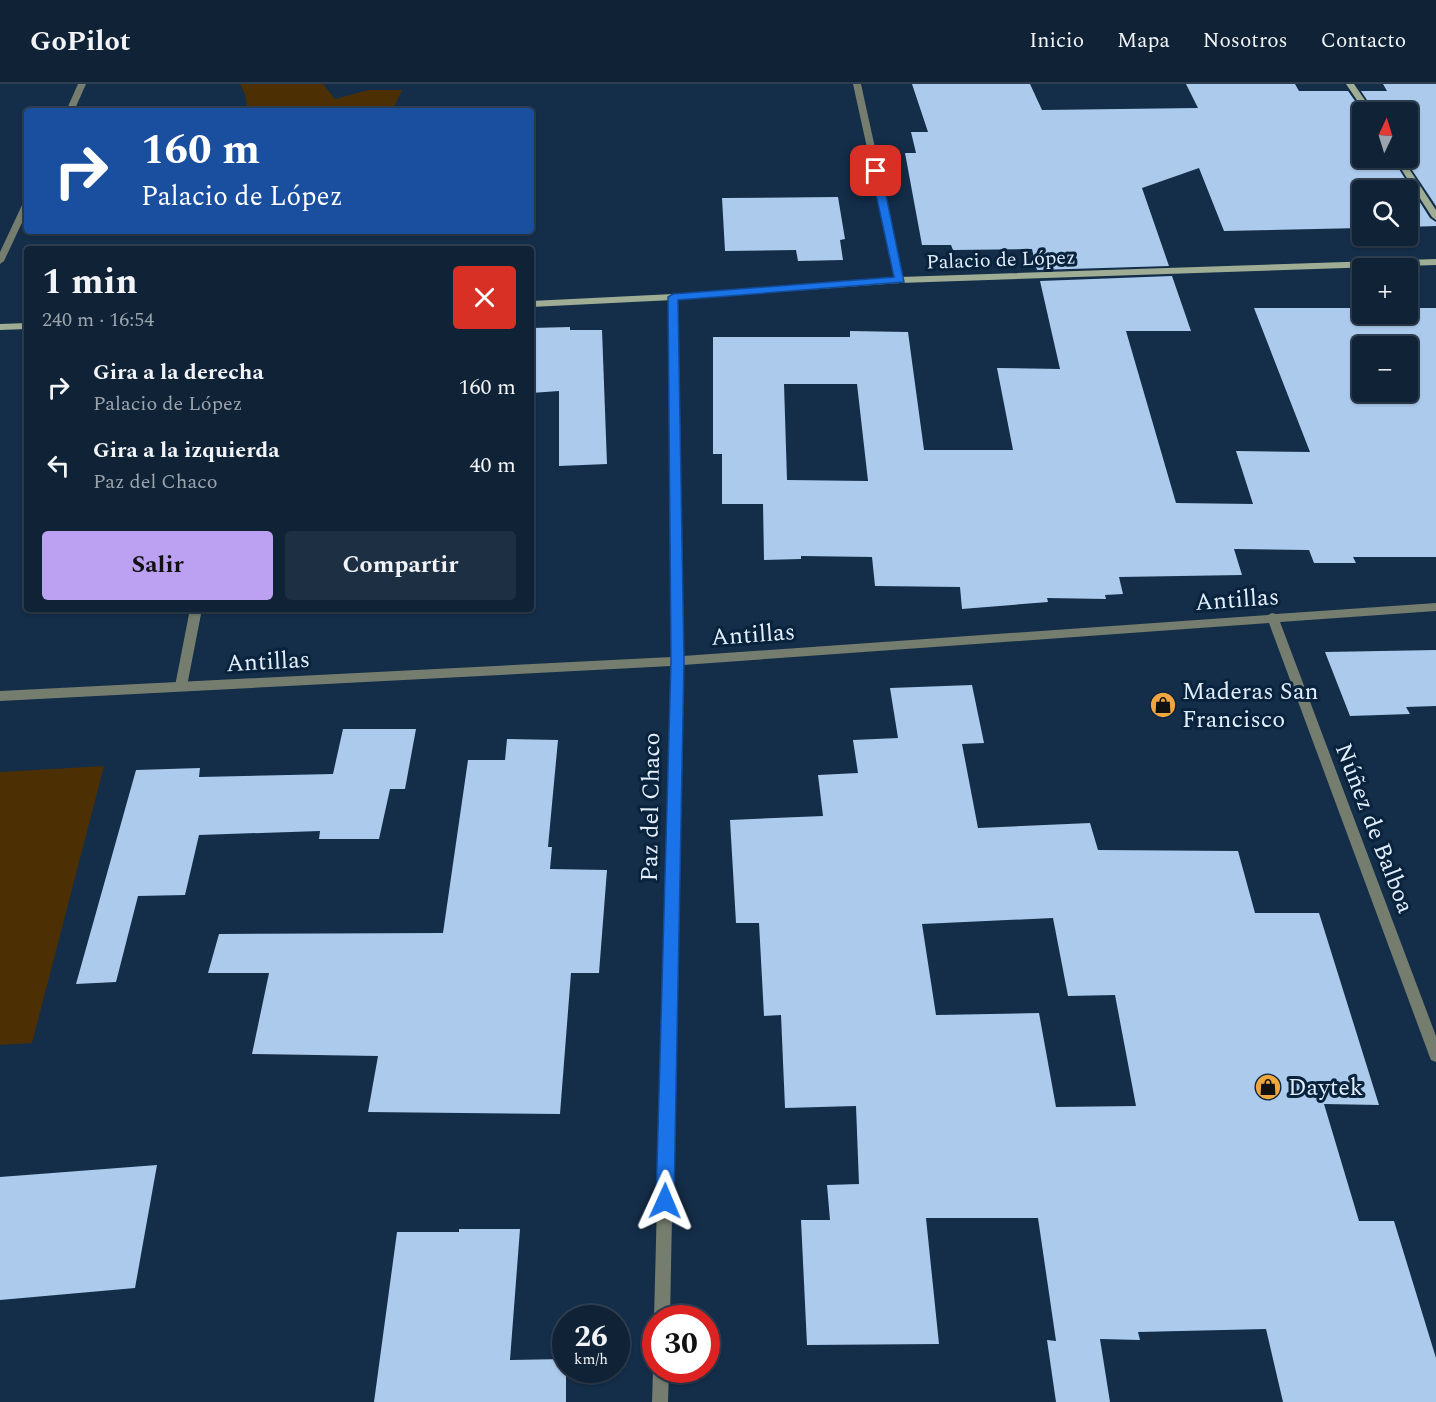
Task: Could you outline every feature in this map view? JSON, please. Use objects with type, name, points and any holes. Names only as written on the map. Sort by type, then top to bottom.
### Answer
[{"type":"street","points":[[71,108],[82,84]]},
{"type":"street","points":[[857,84],[900,280]]},
{"type":"street","points":[[1350,84],[1362,102]]},
{"type":"street","points":[[1404,168],[1436,217]]},
{"type":"street","points":[[0,261],[24,209]]},
{"type":"street","name":"Palacio de López","points":[[534,304],[673,297],[900,280],[1436,262]]},
{"type":"street","name":"Paz del Chaco","points":[[662,1305],[677,661],[673,297]]},
{"type":"street","points":[[0,327],[24,326]]},
{"type":"street","name":"Antillas","points":[[0,696],[677,661],[1436,607]]},
{"type":"street","points":[[181,686],[195,612]]},
{"type":"street","name":"Núñez de Balboa","points":[[1272,617],[1436,1055]]},
{"type":"street","points":[[660,1402],[661,1383]]},
{"type":"shaded area","points":[[240,84],[323,84],[335,99],[369,90],[402,90],[393,108],[247,108],[245,94]]},
{"type":"shaded area","points":[[104,766],[32,1043],[0,1045],[0,772]]},
{"type":"building","points":[[912,84],[1030,84],[1042,110],[1198,108],[1186,84],[1295,84],[1299,91],[1348,91],[1356,102],[1352,102],[1352,168],[1398,168],[1406,180],[1352,180],[1352,228],[1224,231],[1199,168],[1142,188],[1169,266],[1037,270],[1032,249],[953,250],[951,245],[922,245],[905,153],[916,153],[911,132],[928,132]]},
{"type":"building","points":[[1383,84],[1436,84],[1436,206],[1411,168],[1418,168],[1418,102],[1368,102],[1361,91],[1387,91]]},
{"type":"building","points":[[838,197],[845,239],[840,240],[843,260],[798,261],[796,250],[725,251],[722,198]]},
{"type":"building","points":[[1418,199],[1430,218],[1436,222],[1436,226],[1418,227]]},
{"type":"building","points":[[1172,276],[1191,331],[1126,331],[1176,503],[1253,504],[1236,451],[1310,452],[1254,308],[1352,308],[1352,324],[1418,324],[1418,308],[1436,308],[1436,557],[1353,557],[1356,563],[1314,563],[1309,550],[1234,549],[1242,575],[1119,577],[1123,594],[1105,595],[1106,599],[1047,598],[1048,602],[962,609],[960,587],[875,586],[872,557],[801,556],[801,559],[764,560],[763,504],[722,504],[722,454],[713,454],[713,337],[850,337],[850,331],[908,332],[924,450],[1013,450],[997,368],[1060,369],[1040,281]],"holes":[[[784,384],[857,384],[868,481],[787,480]]]},
{"type":"building","points":[[570,327],[570,330],[602,330],[607,464],[559,466],[559,391],[534,393],[534,328]]},
{"type":"building","points":[[1436,650],[1436,706],[1406,707],[1410,714],[1350,716],[1325,652]]},
{"type":"building","points":[[972,685],[984,743],[962,744],[978,828],[1090,823],[1098,850],[1238,851],[1255,913],[1319,913],[1379,1105],[1324,1104],[1359,1221],[1394,1221],[1436,1358],[1436,1402],[1283,1402],[1266,1329],[1138,1332],[1140,1340],[1100,1339],[1110,1402],[1056,1402],[1047,1340],[1056,1341],[1038,1218],[926,1218],[939,1344],[807,1345],[801,1220],[830,1220],[827,1185],[859,1184],[856,1106],[785,1108],[781,1015],[764,1016],[759,923],[736,923],[730,820],[823,816],[818,775],[858,773],[853,740],[898,738],[890,688]],"holes":[[[1053,918],[1068,996],[1115,995],[1136,1106],[1056,1107],[1039,1013],[936,1015],[922,924]]]},
{"type":"building","points":[[343,729],[416,729],[405,789],[390,789],[379,839],[319,839],[320,831],[199,835],[185,895],[138,896],[116,982],[76,984],[136,770],[200,768],[199,777],[333,774]]},
{"type":"building","points":[[507,739],[558,740],[548,847],[552,847],[550,869],[607,870],[599,973],[571,973],[560,1114],[368,1112],[378,1056],[252,1054],[269,973],[208,973],[219,934],[443,933],[468,760],[505,760]]},
{"type":"building","points":[[157,1165],[135,1288],[0,1300],[0,1177]]},
{"type":"building","points":[[459,1229],[520,1229],[510,1360],[552,1359],[552,1383],[566,1383],[566,1402],[374,1402],[397,1232],[459,1232]]},
{"type":"place","name":"Maderas San Francisco","points":[[1163,705]]},
{"type":"place","name":"Daytek","points":[[1268,1087]]},
{"type":"route","points":[[665,1201],[677,661],[673,297],[900,280],[876,171]]}]
